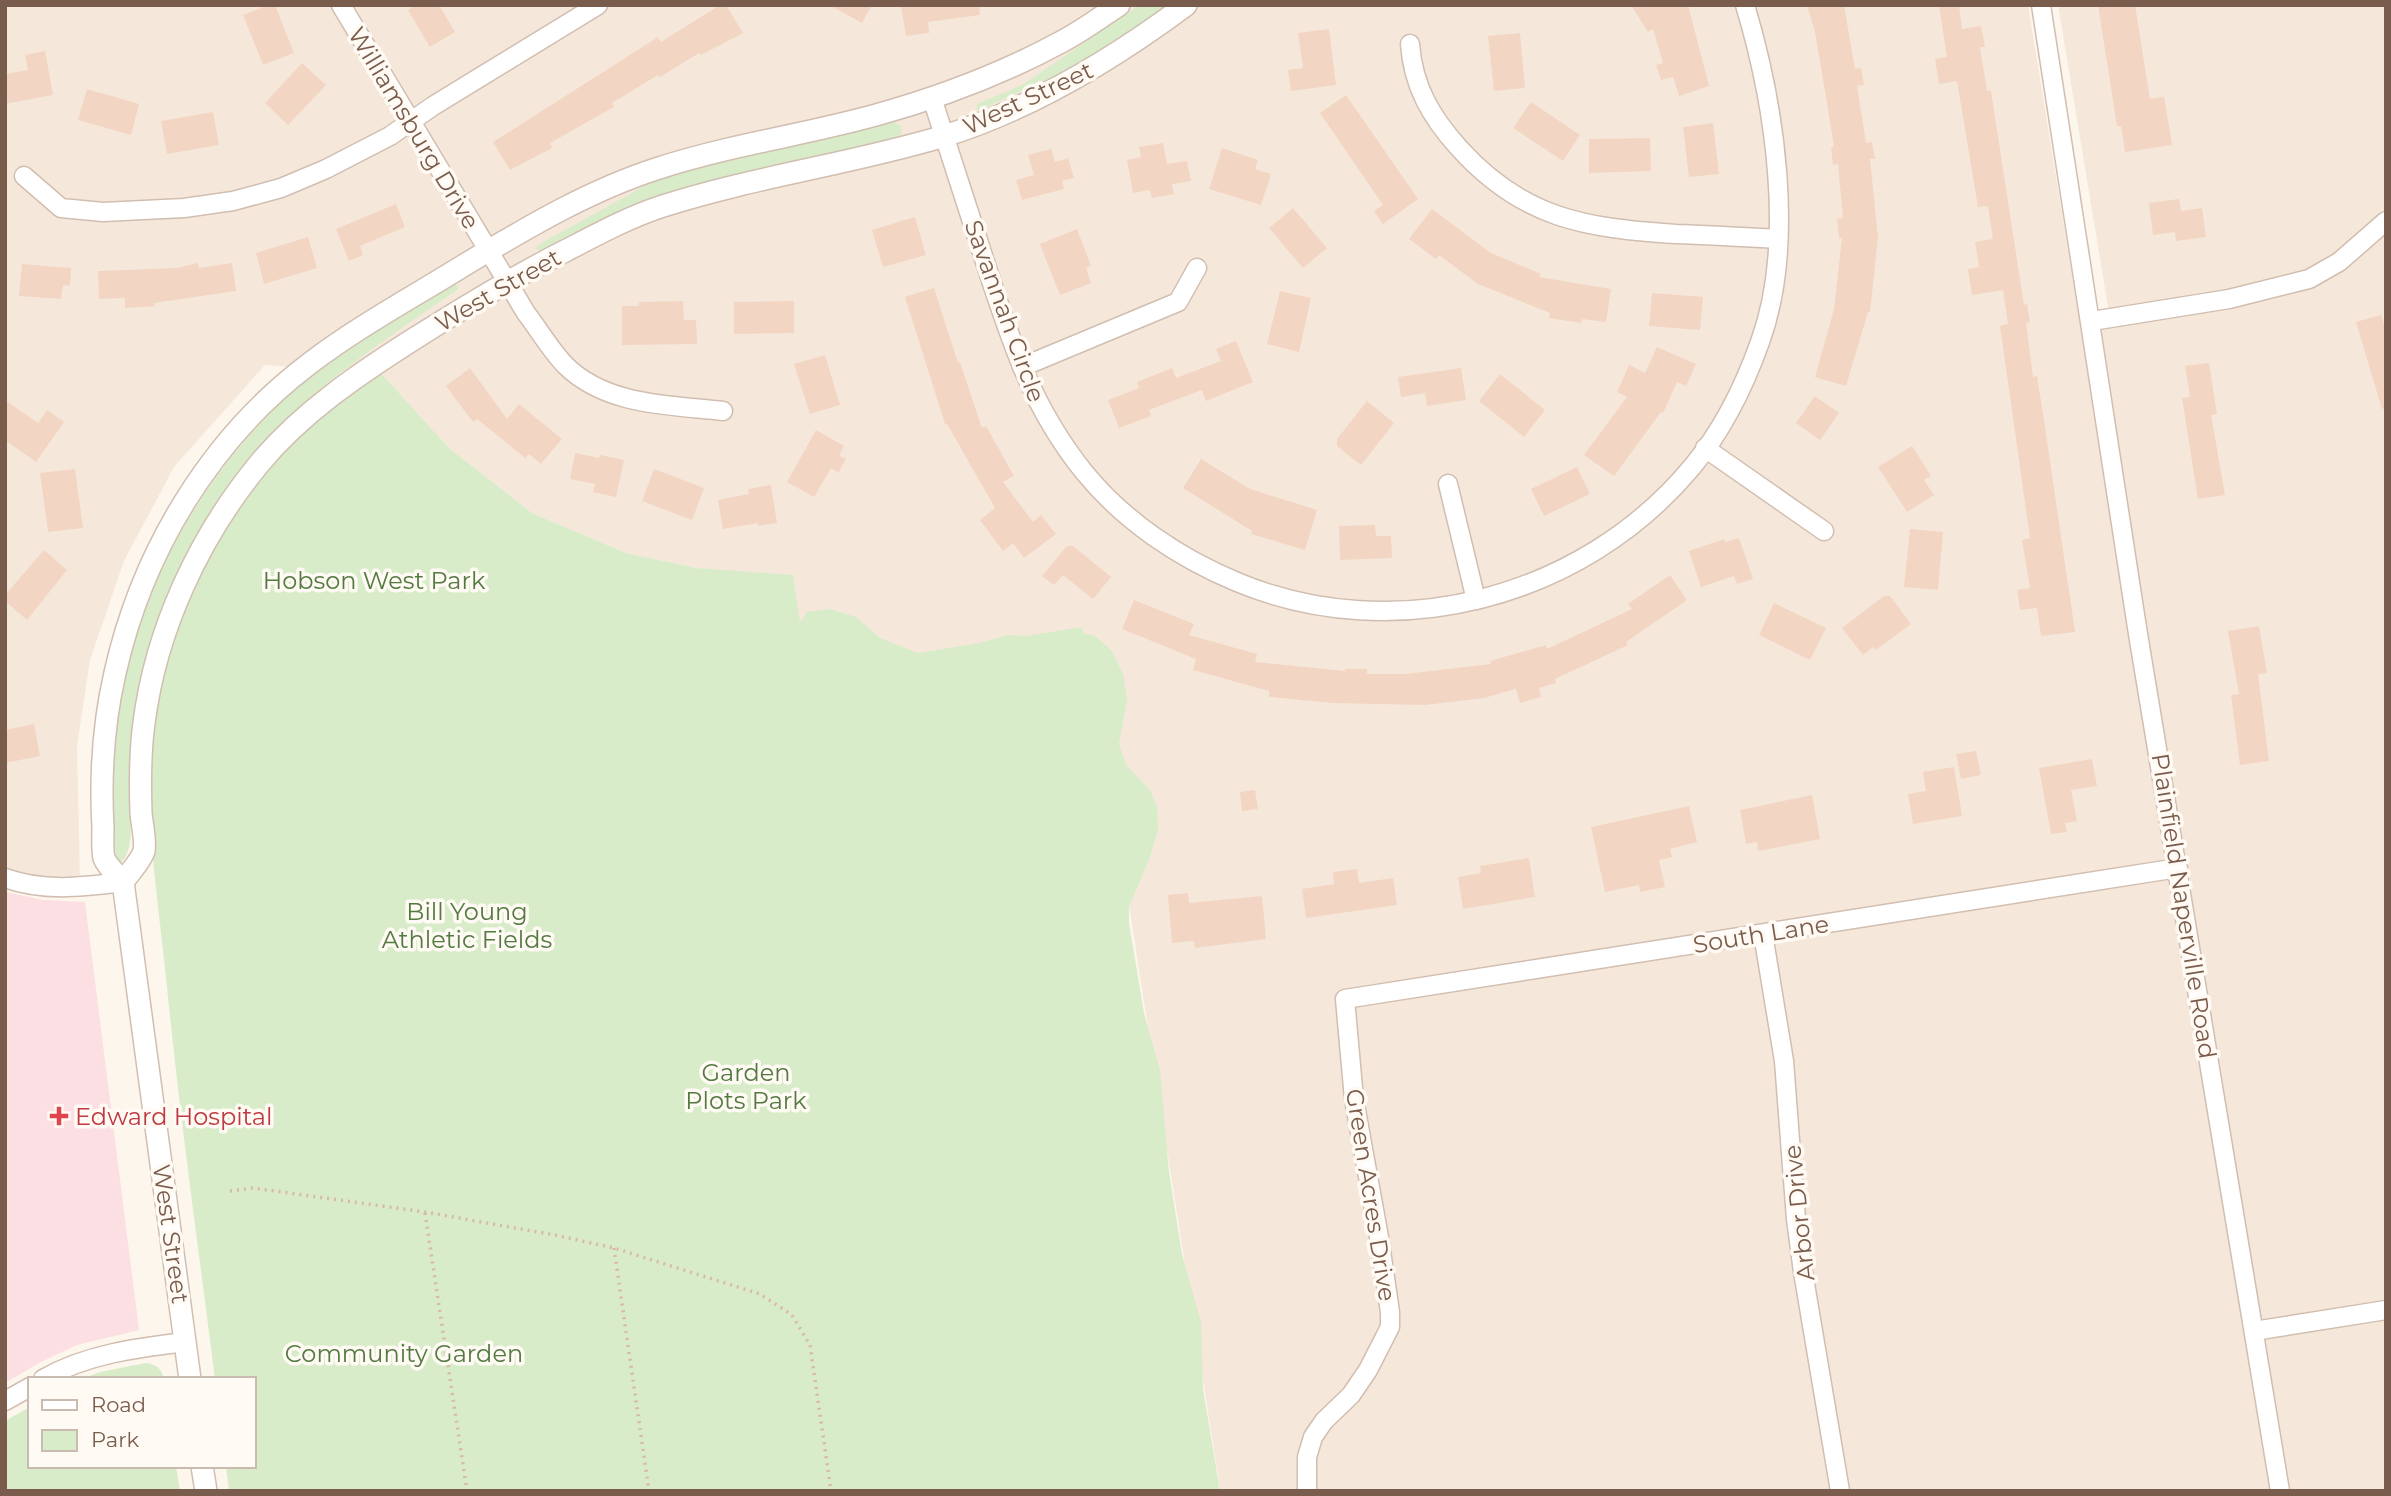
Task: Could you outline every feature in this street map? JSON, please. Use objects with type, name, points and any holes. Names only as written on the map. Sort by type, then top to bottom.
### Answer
[{"type":"street","name":"Williamsburg Drive","points":[[341,5],[487,250],[555,354],[576,375],[615,395],[641,401],[723,411]]},
{"type":"street","points":[[24,176],[61,208],[103,212],[184,208],[233,201],[281,188],[326,169],[411,122],[598,5]]},
{"type":"street","name":"West Street","points":[[190,1377],[122,882],[104,858],[101,770],[105,727],[119,654],[143,579],[176,517],[220,451],[274,392],[360,328],[487,250],[585,198],[655,169],[699,155],[873,116],[932,98],[1012,67],[1067,40],[1119,5]]},
{"type":"street","name":"West Street","points":[[122,882],[144,853],[141,773],[144,722],[162,640],[190,572],[231,501],[261,462],[315,409],[368,368],[507,281],[621,223],[661,207],[944,136],[1044,95],[1104,62],[1186,5]]},
{"type":"street","name":"Savannah Circle","points":[[932,98],[1008,331],[1035,399],[1055,432],[1097,486],[1134,522],[1168,546],[1214,573],[1252,589],[1294,601],[1346,610],[1429,609],[1513,591],[1545,578],[1611,541],[1663,498],[1693,466],[1720,428],[1740,392],[1761,340],[1776,281],[1780,210],[1764,81],[1745,5]]},
{"type":"street","name":"Plainfield Naperville Road","points":[[2041,5],[2092,321],[2138,634],[2280,1491]]},
{"type":"street","points":[[1410,44],[1415,79],[1424,103],[1450,138],[1479,170],[1505,191],[1537,208],[1594,227],[1778,239]]},
{"type":"street","points":[[2092,321],[2229,299],[2309,279],[2339,262],[2386,221]]},
{"type":"street","points":[[1022,367],[1178,302],[1197,268]]},
{"type":"street","points":[[1705,449],[1824,531]]},
{"type":"street","points":[[1448,484],[1476,600]]},
{"type":"street","name":"South Lane","points":[[1345,999],[2178,868]]},
{"type":"street","points":[[5,878],[25,885],[55,888],[122,882]]},
{"type":"street","name":"Arbor Drive","points":[[1763,934],[1784,1061],[1796,1219],[1803,1272],[1840,1491]]},
{"type":"street","name":"Green Acres Drive","points":[[1307,1491],[1307,1457],[1313,1437],[1324,1421],[1351,1395],[1368,1370],[1390,1326],[1379,1237],[1354,1099],[1345,999]]},
{"type":"street","points":[[2255,1331],[2386,1310]]},
{"type":"street","points":[[47,1377],[91,1358],[185,1342]]},
{"type":"street","points":[[5,1401],[28,1388]]},
{"type":"street","points":[[202,1468],[206,1491]]},
{"type":"path","points":[[230,1191],[253,1188],[425,1212],[614,1248],[760,1294],[792,1315],[810,1345],[831,1491]]},
{"type":"path","points":[[425,1212],[467,1491]]},
{"type":"path","points":[[614,1248],[649,1491]]},
{"type":"shaded area","points":[[5,5],[2028,5],[2081,330],[2111,325],[2058,5],[2386,5],[2386,1491],[1213,1491],[1220,1489],[1113,803],[1082,628],[807,670],[737,572],[697,568],[626,553],[532,513],[449,448],[381,373],[265,365],[174,467],[124,561],[90,660],[77,746],[80,881],[5,876]]},
{"type":"shaded area","name":"Edward Hospital","points":[[5,892],[44,900],[85,902],[139,1330],[77,1345],[5,1383]]},
{"type":"green space","points":[[1140,5],[1168,5],[1126,35],[1064,72],[977,111],[977,104],[1022,85]]},
{"type":"green space","points":[[892,121],[902,127],[901,134],[896,138],[695,185],[619,213],[541,251],[536,249],[538,245],[657,179],[703,165]]},
{"type":"green space","points":[[456,284],[458,289],[383,341],[287,418],[235,477],[194,540],[163,607],[142,677],[130,750],[130,843],[119,865],[116,863],[112,776],[120,697],[132,648],[148,601],[193,511],[254,431],[297,388],[365,339]]},
{"type":"green space","name":"Garden Plots Park","points":[[381,373],[449,448],[532,513],[626,553],[697,568],[793,575],[800,622],[807,612],[830,609],[856,617],[880,638],[917,653],[974,644],[1009,635],[1026,636],[1082,627],[1084,634],[1094,635],[1112,651],[1123,674],[1127,699],[1119,744],[1126,765],[1150,790],[1157,807],[1158,830],[1129,907],[1129,923],[1144,1013],[1160,1070],[1169,1172],[1182,1254],[1201,1322],[1203,1389],[1220,1491],[229,1491],[226,1468],[256,1468],[256,1377],[215,1377],[183,1128],[154,865],[150,808],[151,753],[166,669],[179,627],[214,548],[263,477],[302,435]]},
{"type":"green space","points":[[146,1363],[158,1368],[163,1377],[87,1377]]},
{"type":"green space","points":[[28,1408],[28,1468],[176,1468],[180,1491],[5,1491],[5,1421]]},
{"type":"building","points":[[275,5],[294,53],[263,65],[243,15]]},
{"type":"building","points":[[416,5],[439,5],[455,32],[430,47],[408,10]]},
{"type":"building","points":[[720,5],[726,5],[743,33],[701,55],[699,53],[660,77],[658,75],[612,103],[614,107],[550,143],[552,148],[510,170],[493,142],[658,37],[661,42]]},
{"type":"building","points":[[829,5],[872,5],[862,23]]},
{"type":"building","points":[[901,5],[979,5],[980,15],[928,22],[929,33],[906,36]]},
{"type":"building","points":[[1631,5],[1688,5],[1709,86],[1679,96],[1673,77],[1661,80],[1656,65],[1663,63],[1653,29],[1648,32]]},
{"type":"building","points":[[1807,5],[1844,5],[1855,69],[1861,68],[1864,85],[1857,86],[1866,143],[1872,142],[1875,159],[1870,159],[1878,237],[1870,312],[1846,386],[1815,377],[1834,309],[1842,238],[1839,238],[1837,219],[1843,218],[1838,164],[1833,165],[1831,147],[1834,147],[1827,103],[1815,32]]},
{"type":"building","points":[[1939,5],[1959,5],[1962,29],[1981,26],[1985,47],[1980,47],[1987,91],[1991,91],[2024,305],[2027,304],[2030,322],[2026,323],[2033,377],[2037,376],[2075,632],[2041,636],[2037,608],[2020,610],[2017,590],[2030,588],[2022,540],[2030,538],[2000,326],[2008,324],[2003,290],[1972,295],[1968,269],[1979,267],[1975,242],[1993,239],[1988,206],[1978,207],[1957,81],[1939,84],[1935,59],[1947,57]]},
{"type":"building","points":[[2098,5],[2135,5],[2150,99],[2164,97],[2172,145],[2125,152],[2121,126],[2117,126]]},
{"type":"building","points":[[1329,29],[1336,85],[1291,91],[1288,70],[1303,68],[1298,33]]},
{"type":"building","points":[[1520,33],[1525,88],[1494,91],[1488,36]]},
{"type":"building","points":[[45,51],[53,95],[5,104],[5,74],[28,70],[25,55]]},
{"type":"building","points":[[302,63],[326,85],[288,125],[265,103]]},
{"type":"building","points":[[87,89],[139,104],[131,135],[78,120]]},
{"type":"building","points":[[1346,95],[1418,199],[1383,224],[1374,211],[1383,205],[1320,113]]},
{"type":"building","points":[[1531,102],[1580,135],[1563,161],[1513,128]]},
{"type":"building","points":[[213,112],[219,145],[167,154],[161,121]]},
{"type":"building","points":[[1713,123],[1719,174],[1689,177],[1683,127]]},
{"type":"building","points":[[1650,138],[1651,171],[1589,173],[1589,139]]},
{"type":"building","points":[[1163,143],[1167,164],[1187,161],[1191,181],[1172,184],[1174,194],[1152,198],[1150,190],[1133,193],[1127,160],[1141,157],[1139,147]]},
{"type":"building","points":[[1222,148],[1258,160],[1255,169],[1271,174],[1261,205],[1209,189]]},
{"type":"building","points":[[1051,149],[1055,162],[1068,158],[1074,178],[1062,181],[1064,189],[1022,200],[1016,180],[1034,175],[1028,155]]},
{"type":"building","points":[[2179,199],[2181,211],[2202,208],[2206,237],[2176,241],[2175,232],[2153,235],[2149,203]]},
{"type":"building","points":[[396,204],[405,227],[360,246],[363,255],[349,261],[336,229]]},
{"type":"building","points":[[1293,208],[1327,248],[1303,268],[1269,228]]},
{"type":"building","points":[[1432,209],[1491,253],[1541,274],[1539,277],[1611,289],[1606,322],[1582,319],[1581,323],[1549,318],[1550,313],[1478,284],[1439,255],[1436,259],[1409,239]]},
{"type":"building","points":[[915,217],[926,255],[883,267],[872,230]]},
{"type":"building","points":[[1077,229],[1091,266],[1086,268],[1091,283],[1060,295],[1040,244]]},
{"type":"building","points":[[308,237],[317,268],[264,284],[256,253]]},
{"type":"building","points":[[198,263],[199,268],[232,263],[236,291],[154,303],[155,306],[125,308],[125,298],[99,299],[98,271],[177,268]]},
{"type":"building","points":[[22,264],[71,268],[70,286],[63,285],[61,299],[19,296]]},
{"type":"building","points":[[934,288],[982,428],[986,426],[1014,476],[1003,482],[1033,522],[1041,515],[1056,534],[1024,558],[1013,543],[1003,551],[980,520],[995,508],[945,424],[905,297]]},
{"type":"building","points":[[1280,291],[1311,298],[1299,352],[1267,344]]},
{"type":"building","points":[[1652,293],[1703,297],[1700,330],[1649,326]]},
{"type":"building","points":[[683,301],[684,320],[696,320],[697,344],[622,345],[622,306],[639,306],[639,302]]},
{"type":"building","points":[[794,301],[794,333],[734,334],[734,302]]},
{"type":"building","points":[[2381,315],[2386,331],[2386,408],[2382,409],[2356,322]]},
{"type":"building","points":[[1236,341],[1253,382],[1206,401],[1202,390],[1149,410],[1151,416],[1119,428],[1108,400],[1139,388],[1137,382],[1172,368],[1176,378],[1221,361],[1216,349]]},
{"type":"building","points":[[1657,347],[1696,364],[1686,386],[1677,382],[1663,413],[1661,412],[1614,476],[1584,455],[1627,397],[1617,392],[1629,365],[1645,373]]},
{"type":"building","points":[[825,355],[840,405],[810,414],[794,364]]},
{"type":"building","points":[[2209,363],[2217,414],[2211,415],[2225,495],[2198,499],[2182,398],[2190,397],[2185,366]]},
{"type":"building","points":[[470,368],[507,419],[519,404],[562,439],[541,464],[529,454],[525,458],[477,419],[473,422],[446,386]]},
{"type":"building","points":[[1461,368],[1466,400],[1427,406],[1425,393],[1401,397],[1398,377]]},
{"type":"building","points":[[1500,374],[1545,410],[1524,437],[1479,401]]},
{"type":"building","points":[[1815,396],[1839,413],[1820,440],[1796,423]]},
{"type":"building","points":[[5,400],[38,423],[47,410],[64,422],[36,462],[5,440]]},
{"type":"building","points":[[1367,401],[1394,423],[1361,465],[1337,446],[1337,439]]},
{"type":"building","points":[[816,430],[844,446],[839,456],[846,459],[838,473],[831,468],[814,497],[787,482]]},
{"type":"building","points":[[1912,446],[1931,476],[1924,480],[1934,495],[1907,512],[1878,467]]},
{"type":"building","points":[[575,453],[624,460],[616,497],[593,492],[595,484],[570,479]]},
{"type":"building","points":[[1201,459],[1250,489],[1317,510],[1305,550],[1251,534],[1252,531],[1183,488]]},
{"type":"building","points":[[1577,467],[1590,494],[1544,516],[1531,489]]},
{"type":"building","points":[[75,469],[83,528],[48,532],[40,473]]},
{"type":"building","points":[[654,469],[704,488],[692,520],[642,501]]},
{"type":"building","points":[[771,485],[777,523],[723,529],[718,500],[749,494],[748,489]]},
{"type":"building","points":[[1375,525],[1376,536],[1391,536],[1392,558],[1340,560],[1339,526]]},
{"type":"building","points":[[1910,529],[1943,532],[1938,590],[1904,587]]},
{"type":"building","points":[[1739,538],[1753,579],[1737,584],[1734,576],[1701,587],[1689,551],[1724,539],[1725,542]]},
{"type":"building","points":[[1067,546],[1073,546],[1111,577],[1093,599],[1063,575],[1054,585],[1042,576]]},
{"type":"building","points":[[44,550],[67,570],[27,620],[5,601],[5,595]]},
{"type":"building","points":[[1670,575],[1687,600],[1626,642],[1628,645],[1555,679],[1556,683],[1539,688],[1541,697],[1520,703],[1516,689],[1484,698],[1425,705],[1333,703],[1269,697],[1269,691],[1193,670],[1196,659],[1122,629],[1134,600],[1194,624],[1189,635],[1257,654],[1255,662],[1345,671],[1367,669],[1367,674],[1405,674],[1491,664],[1490,661],[1546,645],[1547,649],[1632,609],[1628,604]]},
{"type":"building","points":[[1884,596],[1890,596],[1911,624],[1876,650],[1873,647],[1863,655],[1842,628]]},
{"type":"building","points":[[1774,603],[1826,628],[1810,660],[1759,635]]},
{"type":"building","points":[[2259,626],[2267,673],[2258,674],[2269,761],[2240,765],[2231,695],[2239,694],[2228,631]]},
{"type":"building","points":[[34,724],[40,756],[5,763],[5,730]]},
{"type":"building","points":[[1976,751],[1981,775],[1961,779],[1956,754]]},
{"type":"building","points":[[2092,759],[2097,786],[2071,790],[2077,821],[2065,823],[2067,832],[2051,834],[2039,768]]},
{"type":"building","points":[[1954,767],[1962,816],[1913,824],[1908,794],[1926,791],[1923,772]]},
{"type":"building","points":[[1255,790],[1258,809],[1242,811],[1240,792]]},
{"type":"building","points":[[1812,795],[1820,839],[1758,851],[1757,842],[1746,844],[1740,810]]},
{"type":"building","points":[[1689,806],[1697,842],[1670,849],[1672,857],[1659,860],[1665,887],[1640,892],[1639,885],[1605,892],[1591,827]]},
{"type":"building","points":[[1529,858],[1535,897],[1463,909],[1458,877],[1481,873],[1480,866]]},
{"type":"building","points":[[1357,869],[1359,883],[1393,878],[1397,905],[1306,918],[1302,889],[1334,884],[1333,872]]},
{"type":"building","points":[[1188,893],[1189,903],[1262,896],[1266,939],[1195,948],[1194,941],[1172,943],[1168,895]]},
{"type":"place","name":"Edward Hospital","points":[[59,1116]]},
{"type":"park label","name":"Hobson West Park","points":[[374,580]]},
{"type":"park label","name":"Bill Young Athletic Fields","points":[[467,925]]},
{"type":"park label","name":"Community Garden","points":[[404,1353]]}]
